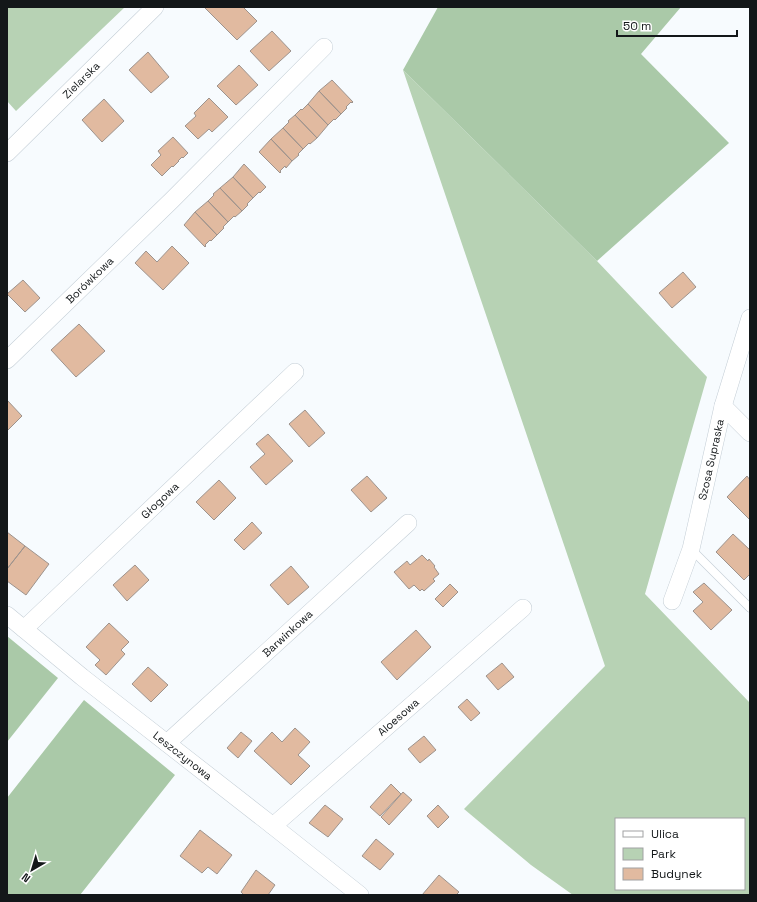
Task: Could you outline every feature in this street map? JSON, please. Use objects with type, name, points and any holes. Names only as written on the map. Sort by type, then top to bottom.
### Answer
[{"type":"street","name":"Zielarska","points":[[7,153],[155,7]]},
{"type":"street","name":"Borówkowa","points":[[7,360],[172,200],[324,47]]},
{"type":"street","name":"Szosa Supraska","points":[[672,601],[692,549],[723,406],[750,318]]},
{"type":"street","name":"Głogowa","points":[[24,629],[295,372]]},
{"type":"street","points":[[723,406],[750,433]]},
{"type":"street","name":"Barwinkowa","points":[[167,743],[408,523]]},
{"type":"street","name":"Aloesowa","points":[[274,826],[523,608]]},
{"type":"street","name":"Leszczynowa","points":[[7,615],[82,677],[274,826],[360,895]]},
{"type":"lane","points":[[692,549],[750,608]]},
{"type":"green space","points":[[7,7],[125,7],[16,111],[7,101]]},
{"type":"green space","points":[[438,7],[681,7],[641,54],[729,143],[597,261],[403,70]]},
{"type":"green space","points":[[403,70],[597,261],[707,377],[645,594],[750,703],[750,895],[573,895],[531,865],[464,809],[605,666]]},
{"type":"green space","points":[[7,636],[58,678],[7,742]]},
{"type":"green space","points":[[84,700],[175,775],[80,895],[7,895],[7,798]]},
{"type":"building","points":[[204,7],[243,7],[257,21],[237,40]]},
{"type":"building","points":[[272,31],[291,51],[269,71],[250,51]]},
{"type":"building","points":[[148,52],[169,77],[151,93],[129,70]]},
{"type":"building","points":[[239,65],[258,85],[236,105],[217,86]]},
{"type":"building","points":[[332,80],[353,102],[346,107],[347,108],[341,114],[319,91]]},
{"type":"building","points":[[319,91],[341,114],[328,125],[308,104]]},
{"type":"building","points":[[209,98],[228,117],[212,132],[209,129],[198,139],[185,126],[196,116],[194,113]]},
{"type":"building","points":[[104,99],[124,121],[102,142],[82,120]]},
{"type":"building","points":[[308,104],[328,125],[317,138],[295,115]]},
{"type":"building","points":[[295,115],[317,138],[303,149],[283,128]]},
{"type":"building","points":[[283,128],[303,149],[292,161],[271,139]]},
{"type":"building","points":[[173,137],[188,153],[162,176],[151,165],[161,155],[158,151]]},
{"type":"building","points":[[271,139],[292,161],[286,168],[285,166],[280,171],[280,173],[259,152]]},
{"type":"building","points":[[244,164],[266,187],[253,198],[233,177]]},
{"type":"building","points":[[233,177],[253,198],[242,211],[220,188]]},
{"type":"building","points":[[220,188],[242,211],[228,222],[208,201]]},
{"type":"building","points":[[208,201],[228,222],[217,235],[195,212]]},
{"type":"building","points":[[195,212],[217,235],[205,245],[205,247],[184,225]]},
{"type":"building","points":[[172,246],[189,263],[163,290],[135,263],[146,251],[157,262]]},
{"type":"building","points":[[683,272],[696,287],[672,308],[659,293]]},
{"type":"building","points":[[23,280],[40,298],[25,312],[7,294]]},
{"type":"building","points":[[79,324],[105,351],[76,377],[51,350]]},
{"type":"building","points":[[7,400],[22,416],[7,431]]},
{"type":"building","points":[[305,410],[325,433],[309,447],[289,424]]},
{"type":"building","points":[[268,434],[293,461],[266,485],[250,467],[265,454],[256,444]]},
{"type":"building","points":[[367,476],[387,498],[371,512],[351,490]]},
{"type":"building","points":[[747,476],[750,480],[750,520],[727,497]]},
{"type":"building","points":[[219,480],[236,498],[214,520],[196,502]]},
{"type":"building","points":[[252,522],[262,533],[244,550],[234,540]]},
{"type":"building","points":[[7,532],[25,546],[7,569]]},
{"type":"building","points":[[733,534],[750,550],[750,574],[744,580],[716,552]]},
{"type":"building","points":[[25,546],[49,564],[26,595],[7,581],[7,569]]},
{"type":"building","points":[[422,555],[428,561],[429,559],[439,574],[433,579],[435,581],[424,591],[422,589],[420,591],[414,585],[409,589],[394,572],[407,561],[410,565]]},
{"type":"building","points":[[135,565],[149,580],[127,601],[113,585]]},
{"type":"building","points":[[291,566],[309,587],[288,605],[270,585]]},
{"type":"building","points":[[704,583],[732,610],[711,630],[693,611],[703,602],[693,592]]},
{"type":"building","points":[[450,584],[458,592],[443,607],[435,599]]},
{"type":"building","points":[[109,623],[129,642],[121,650],[125,654],[106,675],[95,665],[100,660],[86,647]]},
{"type":"building","points":[[416,630],[431,647],[397,680],[381,662]]},
{"type":"building","points":[[502,663],[514,677],[498,690],[486,676]]},
{"type":"building","points":[[148,667],[168,685],[151,702],[132,684]]},
{"type":"building","points":[[467,699],[480,713],[471,721],[458,707]]},
{"type":"building","points":[[295,728],[310,742],[298,755],[310,766],[291,785],[254,751],[272,732],[282,742]]},
{"type":"building","points":[[241,732],[252,741],[238,758],[227,748]]},
{"type":"building","points":[[424,736],[436,750],[420,763],[408,749]]},
{"type":"building","points":[[391,784],[401,794],[380,816],[370,807]]},
{"type":"building","points":[[403,792],[412,800],[389,825],[381,817]]},
{"type":"building","points":[[325,805],[343,819],[328,837],[309,823]]},
{"type":"building","points":[[438,805],[449,817],[438,828],[427,816]]},
{"type":"building","points":[[200,830],[232,855],[217,874],[208,867],[202,873],[180,856]]},
{"type":"building","points":[[376,839],[394,854],[380,870],[362,856]]},
{"type":"building","points":[[256,870],[275,885],[268,895],[244,895],[241,892]]},
{"type":"building","points":[[439,875],[459,892],[456,895],[422,895]]}]
